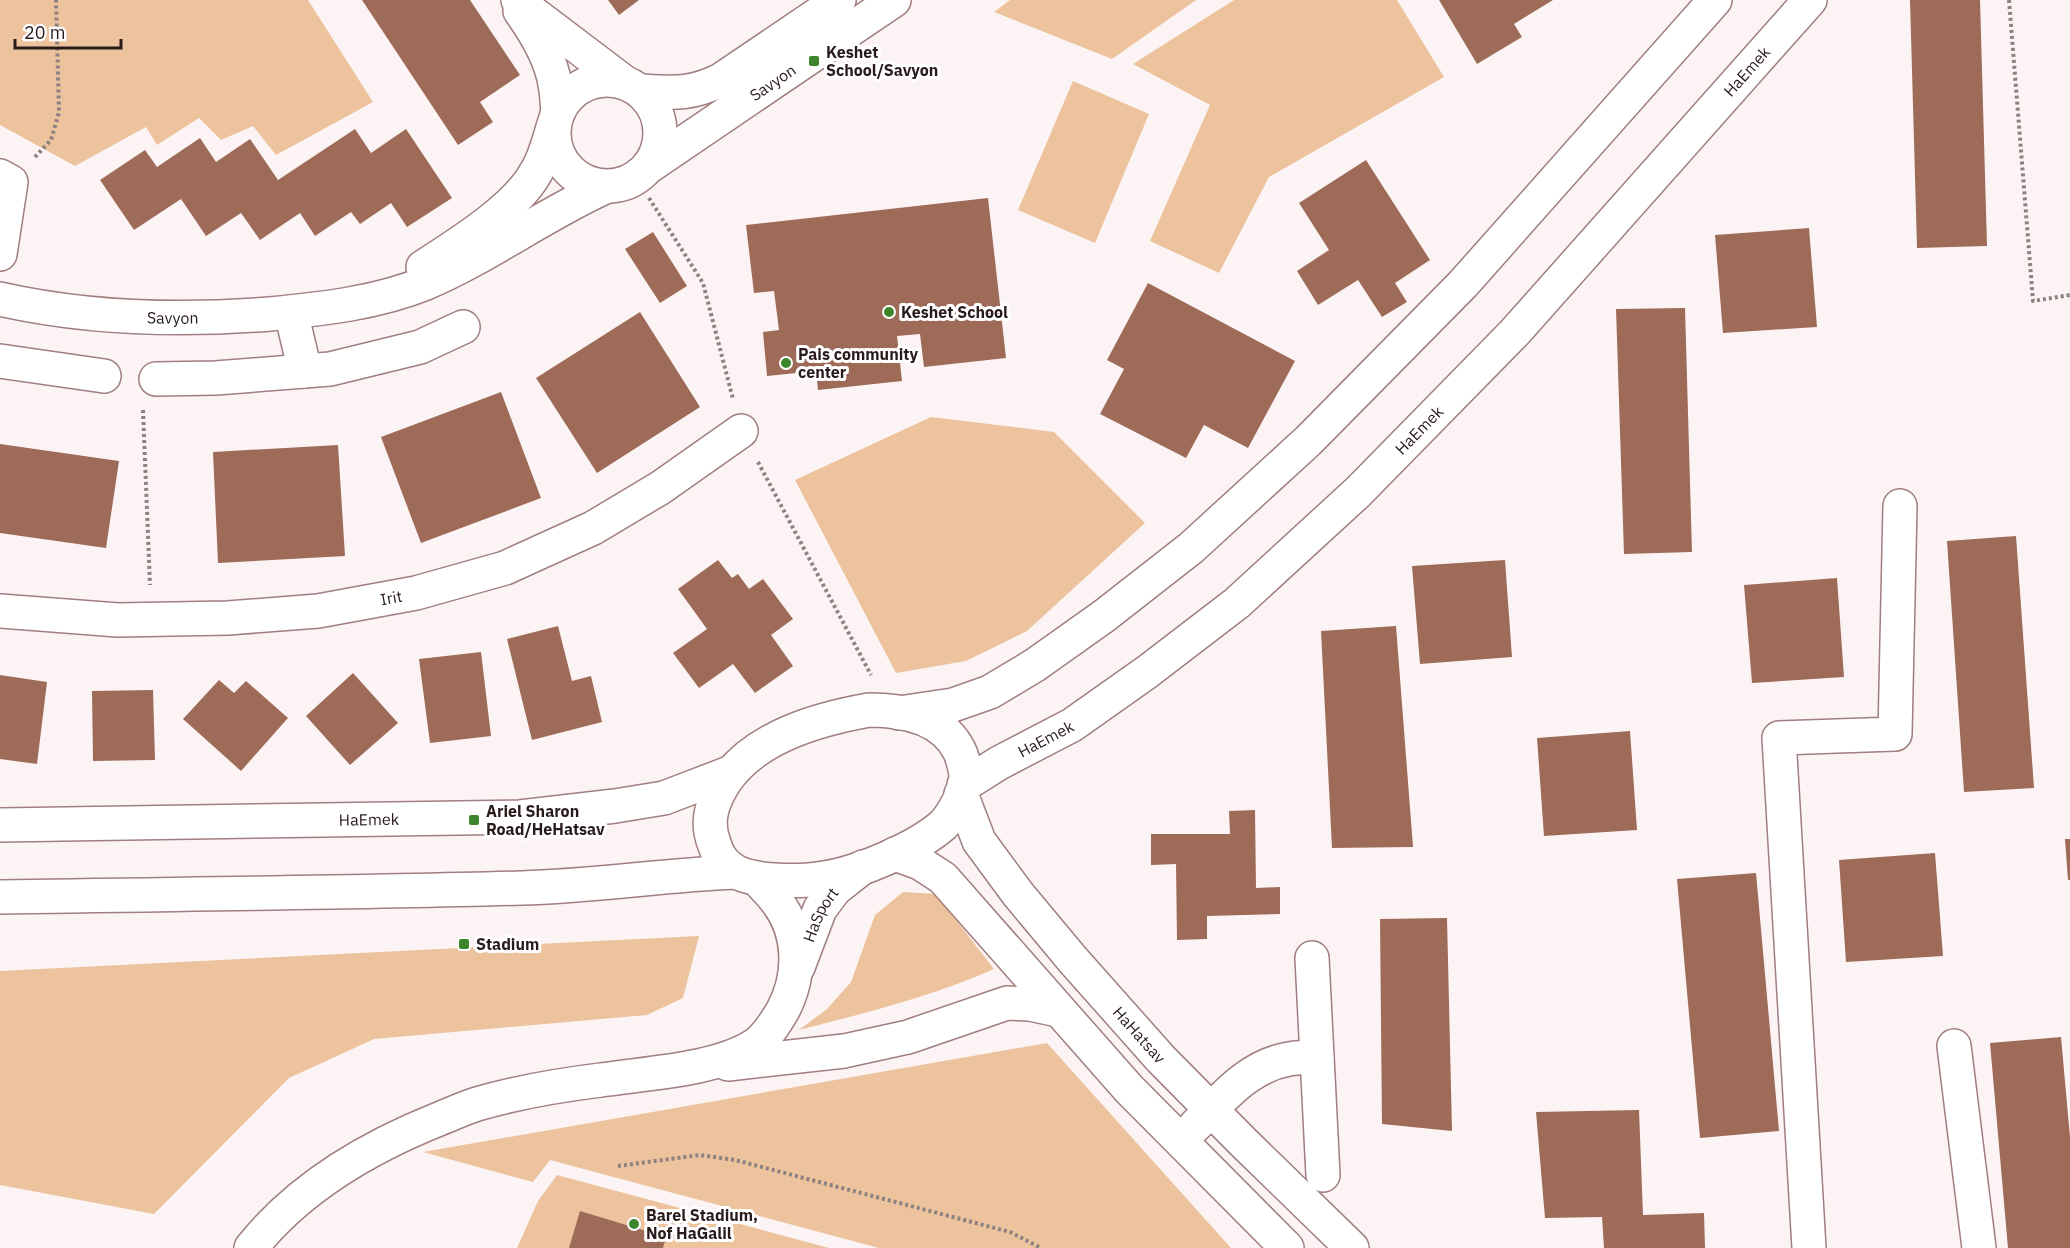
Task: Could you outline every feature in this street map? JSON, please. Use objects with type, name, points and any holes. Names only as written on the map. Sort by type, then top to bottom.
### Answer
[{"type":"street","points":[[512,0],[533,29],[555,82],[554,143],[561,160],[571,173],[587,183],[605,187],[624,184],[637,178],[651,165],[659,149],[660,122],[653,105],[518,0]]},
{"type":"street","name":"Savyon","points":[[651,165],[894,0]]},
{"type":"street","points":[[899,712],[953,705],[990,692],[1035,665],[1104,616],[1191,548],[1308,441],[1463,284],[1715,0]]},
{"type":"street","name":"HaEmek","points":[[963,790],[999,763],[1072,725],[1147,672],[1237,603],[1358,492],[1515,332],[1810,0]]},
{"type":"street","name":"Savyon","points":[[632,87],[678,93],[702,90],[721,80],[830,2]]},
{"type":"street","points":[[556,118],[560,107],[572,92],[588,82],[605,80],[632,87]]},
{"type":"street","name":"Savyon","points":[[345,304],[423,267],[490,220],[516,198],[536,174],[556,118]]},
{"type":"street","points":[[0,254],[6,179]]},
{"type":"street","name":"Savyon","points":[[0,299],[108,316],[214,318],[321,309],[423,284],[459,268],[569,203],[605,187]]},
{"type":"street","points":[[291,312],[304,371]]},
{"type":"street","points":[[149,389],[216,378],[330,369],[420,347],[463,327]]},
{"type":"street","points":[[0,361],[104,376]]},
{"type":"street","name":"Irit","points":[[0,611],[118,620],[228,618],[318,611],[416,593],[505,568],[593,528],[660,488],[741,430]]},
{"type":"street","points":[[1809,1248],[1779,738],[1895,734],[1900,506]]},
{"type":"street","points":[[0,897],[524,888],[614,882],[682,874],[746,875],[788,880],[825,878],[863,867],[895,854],[944,824],[959,802],[966,776],[959,751],[944,730],[924,718],[890,710],[869,710],[835,716],[784,736],[753,752],[732,772],[715,796],[710,816],[711,835],[718,858],[746,875],[779,904],[790,927],[797,951],[795,975],[788,999],[775,1024],[756,1044],[726,1058],[684,1068]]},
{"type":"street","name":"HaEmek","points":[[0,825],[520,817],[664,798],[732,772]]},
{"type":"street","name":"HaHatsav","points":[[963,790],[970,822],[980,841],[1018,894],[1073,960],[1161,1059],[1352,1248]]},
{"type":"street","points":[[895,854],[920,863],[943,878],[1129,1089],[1287,1248]]},
{"type":"street","name":"HaSport","points":[[795,975],[820,909],[835,889],[863,867]]},
{"type":"street","points":[[1312,958],[1323,1175]]},
{"type":"street","points":[[251,1248],[267,1227],[320,1182],[396,1136],[476,1104],[539,1089],[684,1068],[844,1051],[908,1037],[1007,1003],[1030,1004],[1058,1010]]},
{"type":"street","points":[[1954,1046],[1979,1248]]},
{"type":"street","points":[[1179,1141],[1243,1078],[1264,1066],[1289,1059],[1317,1057]]},
{"type":"path","points":[[6,179],[51,140],[59,112],[56,0]]},
{"type":"path","points":[[2009,0],[2033,301],[2070,295]]},
{"type":"path","points":[[149,389],[151,619]]},
{"type":"path","points":[[618,1166],[700,1155],[735,1160],[1011,1232],[1041,1248]]},
{"type":"shaded area","points":[[0,0],[308,0],[373,102],[276,155],[253,126],[221,140],[199,118],[157,145],[146,127],[75,166],[0,125]]},
{"type":"shaded area","points":[[1010,0],[1196,0],[1112,59],[994,12]]},
{"type":"shaded area","points":[[1234,0],[1397,0],[1444,77],[1269,177],[1219,273],[1150,241],[1210,105],[1133,64]]},
{"type":"shaded area","points":[[1073,81],[1149,114],[1095,243],[1018,210]]},
{"type":"shaded area","points":[[931,417],[1054,432],[1145,523],[1027,631],[966,661],[896,673],[795,480]]},
{"type":"shaded area","points":[[903,892],[936,894],[994,969],[922,996],[799,1030],[827,1009],[851,982],[875,915]]},
{"type":"shaded area","points":[[699,936],[683,998],[647,1015],[374,1039],[289,1078],[154,1214],[0,1185],[0,971]]},
{"type":"shaded area","points":[[1047,1043],[1231,1248],[879,1248],[550,1160],[533,1182],[423,1152]]},
{"type":"shaded area","name":"Barel Stadium, Nof HaGalil","points":[[557,1175],[829,1248],[517,1248],[538,1201]]},
{"type":"building","points":[[362,0],[470,0],[520,75],[480,102],[493,122],[458,145]]},
{"type":"building","points":[[608,0],[639,0],[619,15]]},
{"type":"building","points":[[1439,0],[1553,0],[1514,24],[1522,37],[1477,64]]},
{"type":"building","points":[[1910,0],[1980,0],[1987,246],[1917,248]]},
{"type":"building","points":[[355,129],[371,153],[406,129],[452,198],[407,227],[391,203],[360,224],[351,212],[315,236],[300,213],[260,240],[241,213],[206,236],[181,199],[134,230],[100,180],[145,150],[157,167],[200,138],[216,162],[250,139],[278,180]]},
{"type":"building","points":[[1366,160],[1430,260],[1395,283],[1407,302],[1382,317],[1358,280],[1318,305],[1297,271],[1329,250],[1299,203]]},
{"type":"building","name":"Keshet School","points":[[988,198],[1006,358],[924,367],[920,334],[897,336],[902,381],[818,390],[816,371],[767,376],[763,332],[779,330],[774,291],[754,293],[746,225]]},
{"type":"building","points":[[1809,228],[1817,327],[1723,333],[1715,235]]},
{"type":"building","points":[[653,232],[687,286],[660,303],[625,249]]},
{"type":"building","points":[[1148,283],[1295,361],[1248,448],[1204,425],[1186,458],[1100,414],[1124,369],[1107,360]]},
{"type":"building","points":[[1685,308],[1692,552],[1624,554],[1616,309]]},
{"type":"building","points":[[640,312],[700,407],[597,473],[536,378]]},
{"type":"building","points":[[501,392],[541,498],[421,543],[381,437]]},
{"type":"building","points":[[0,444],[119,461],[106,548],[0,533]]},
{"type":"building","points":[[338,445],[345,556],[218,563],[213,452]]},
{"type":"building","points":[[2016,536],[2034,788],[1964,792],[1947,541]]},
{"type":"building","points":[[718,560],[732,578],[738,574],[749,589],[763,579],[793,619],[771,635],[793,666],[755,693],[733,664],[699,688],[673,653],[707,629],[678,589]]},
{"type":"building","points":[[1505,560],[1512,657],[1420,664],[1412,566]]},
{"type":"building","points":[[1837,578],[1844,677],[1752,683],[1744,585]]},
{"type":"building","points":[[558,626],[572,681],[591,676],[602,722],[532,740],[507,639]]},
{"type":"building","points":[[1396,626],[1413,847],[1332,848],[1321,631]]},
{"type":"building","points":[[481,652],[491,736],[430,743],[419,659]]},
{"type":"building","points":[[353,673],[398,723],[350,765],[306,716]]},
{"type":"building","points":[[0,675],[47,682],[37,764],[0,759]]},
{"type":"building","points":[[219,680],[234,693],[246,681],[288,718],[241,771],[183,719]]},
{"type":"building","points":[[153,690],[155,760],[93,761],[92,691]]},
{"type":"building","points":[[1630,731],[1637,830],[1544,836],[1537,738]]},
{"type":"building","points":[[1255,810],[1256,888],[1280,887],[1280,914],[1207,916],[1207,939],[1177,940],[1176,864],[1151,865],[1151,834],[1230,834],[1229,811]]},
{"type":"building","points":[[2065,839],[2070,839],[2070,880],[2068,880]]},
{"type":"building","points":[[1935,853],[1943,956],[1846,962],[1839,860]]},
{"type":"building","points":[[1756,873],[1779,1131],[1700,1138],[1677,879]]},
{"type":"building","points":[[1447,918],[1452,1131],[1382,1124],[1380,919]]},
{"type":"building","points":[[2061,1037],[2070,1137],[2070,1248],[2008,1248],[1990,1043]]},
{"type":"building","points":[[1639,1110],[1643,1215],[1704,1213],[1705,1248],[1604,1248],[1602,1217],[1545,1218],[1536,1112]]},
{"type":"building","points":[[580,1211],[666,1237],[663,1248],[569,1248]]},
{"type":"place","name":"Keshet School/Savyon","points":[[814,61]]},
{"type":"place","name":"Keshet School","points":[[889,312]]},
{"type":"place","name":"Pais community center","points":[[786,363]]},
{"type":"place","name":"Ariel Sharon Road/HeHatsav","points":[[474,820]]},
{"type":"place","name":"Stadium","points":[[464,944]]},
{"type":"place","name":"Barel Stadium, Nof HaGalil","points":[[634,1224]]}]
